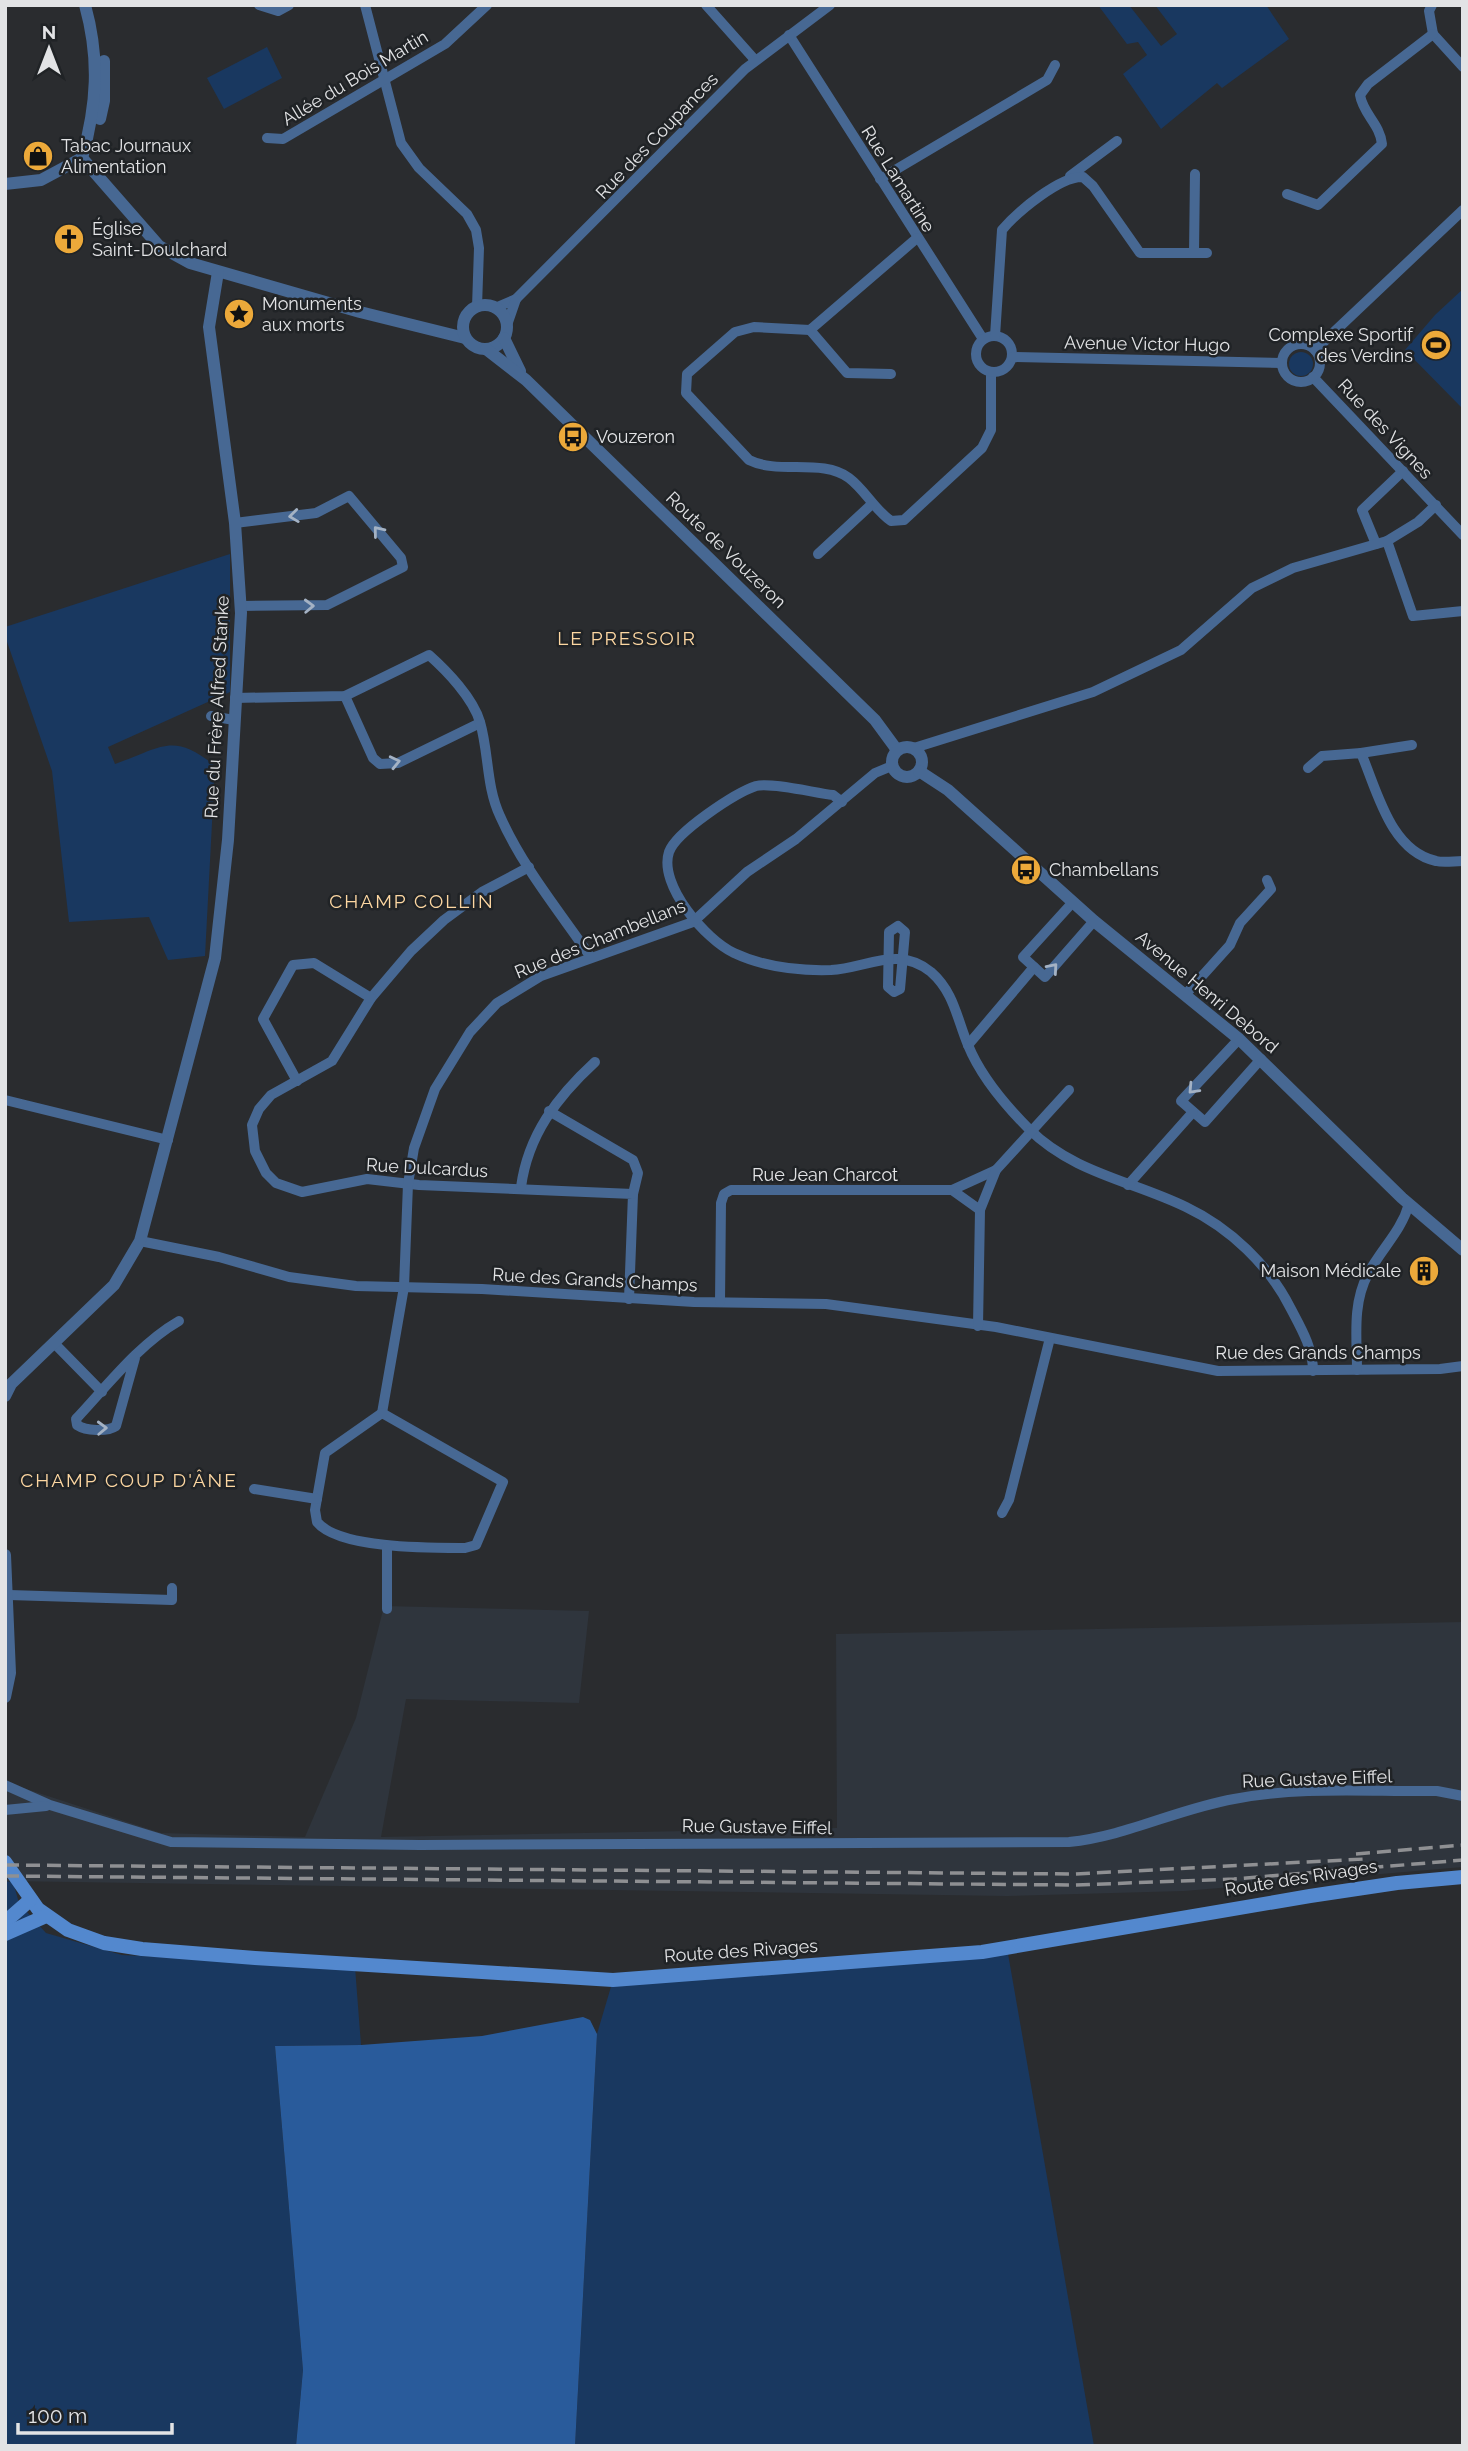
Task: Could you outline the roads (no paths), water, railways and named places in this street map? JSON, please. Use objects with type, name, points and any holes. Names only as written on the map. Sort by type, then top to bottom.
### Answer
[{"type":"main road","name":"Route des Rivages","points":[[5,1862],[30,1900],[46,1916],[85,1937],[142,1949],[613,1980],[982,1952],[1321,1894],[1463,1877]]},
{"type":"main road","points":[[5,1922],[30,1900]]},
{"type":"main road","points":[[5,1934],[46,1916]]},
{"type":"street","points":[[85,5],[100,61]]},
{"type":"street","points":[[5,184],[41,180],[82,158],[95,108],[100,61],[92,5]]},
{"type":"street","points":[[259,5],[278,10],[289,5]]},
{"type":"street","points":[[365,5],[397,135],[406,153],[473,223],[479,248],[477,307],[464,321],[431,328]]},
{"type":"street","name":"Allée du Bois Martin","points":[[267,138],[283,139],[445,44],[487,5]]},
{"type":"street","points":[[706,5],[755,60]]},
{"type":"street","name":"Rue des Coupances","points":[[495,308],[516,299],[755,60],[830,5]]},
{"type":"street","points":[[1432,5],[1429,11],[1433,34],[1463,67]]},
{"type":"street","points":[[1287,194],[1318,205],[1382,144],[1381,132],[1362,106],[1360,95],[1368,84],[1433,34]]},
{"type":"street","name":"Rue Lamartine","points":[[789,35],[984,339]]},
{"type":"street","points":[[880,179],[1047,80],[1055,65]]},
{"type":"street","points":[[995,336],[998,246],[1002,230],[1012,219],[1117,141]]},
{"type":"street","points":[[82,158],[159,246],[190,263],[359,312],[431,328],[465,338],[474,346],[493,348],[505,332],[503,315],[495,308],[477,307]]},
{"type":"street","points":[[1194,253],[1195,174]]},
{"type":"street","points":[[1070,177],[1083,177],[1093,186],[1140,253],[1207,253]]},
{"type":"street","points":[[1315,350],[1463,211]]},
{"type":"street","points":[[917,238],[810,330],[754,327],[735,332],[687,374],[686,393],[749,460],[763,467],[830,471],[848,478],[891,521],[904,520],[982,449],[991,430],[991,373]]},
{"type":"street","name":"Rue du Frère Alfred Stanke","points":[[5,1396],[11,1384],[114,1284],[140,1241],[215,958],[221,921],[241,606],[236,523],[209,327],[218,272]]},
{"type":"street","name":"Rue des Coupances","points":[[505,332],[516,299]]},
{"type":"street","points":[[464,321],[465,338]]},
{"type":"street","points":[[810,330],[847,373],[891,374]]},
{"type":"street","name":"Route de Vouzeron","points":[[505,332],[526,380]]},
{"type":"street","points":[[995,336],[1010,345],[1012,356],[1007,367],[991,373],[976,362],[976,349],[984,339],[995,336]]},
{"type":"street","points":[[1295,345],[1306,345],[1315,350],[1319,361],[1313,377],[1304,381],[1293,380],[1285,373],[1282,363],[1285,352],[1295,345]]},
{"type":"street","name":"Route de Vouzeron","points":[[486,349],[526,380],[875,720],[897,750]]},
{"type":"street","name":"Avenue Victor Hugo","points":[[1012,356],[1282,363]]},
{"type":"street","name":"Rue des Vignes","points":[[1313,377],[1463,535]]},
{"type":"street","points":[[1403,471],[1363,510],[1381,542],[1413,615],[1463,611]]},
{"type":"street","points":[[236,523],[316,513],[349,496],[401,558],[404,567],[327,605],[241,606]]},
{"type":"street","points":[[818,554],[872,504]]},
{"type":"street","points":[[914,748],[921,754],[923,763],[913,777],[904,778],[897,774],[892,766],[897,750],[914,748],[1093,692],[1181,650],[1249,590],[1277,575],[1381,542],[1411,527],[1436,505]]},
{"type":"street","points":[[236,698],[345,696],[429,654],[467,697],[480,723],[496,805],[529,867],[590,956]]},
{"type":"street","points":[[345,696],[373,758],[380,764],[398,763],[480,723]]},
{"type":"street","points":[[211,716],[234,720]]},
{"type":"street","points":[[1308,768],[1322,757],[1412,745]]},
{"type":"street","points":[[1361,753],[1393,829],[1407,846],[1436,861],[1463,862]]},
{"type":"street","name":"Rue des Chambellans","points":[[382,1413],[404,1287],[408,1184],[414,1148],[435,1089],[470,1032],[497,1003],[519,988],[590,956],[693,922],[747,872],[842,802],[875,773],[892,766]]},
{"type":"street","name":"Avenue Henri Debord","points":[[919,771],[948,790],[1094,921],[1239,1039],[1409,1204],[1463,1250]]},
{"type":"street","points":[[842,802],[833,795],[758,785],[701,820],[674,843],[668,853],[668,866],[677,892],[693,922],[730,951],[781,967],[833,970],[886,957],[905,958],[929,971],[945,987],[984,1077],[1030,1131],[1054,1149],[1089,1169],[1185,1206],[1210,1219],[1248,1250],[1288,1301],[1305,1336],[1313,1371]]},
{"type":"street","name":"Rue Dulcardus","points":[[529,867],[482,892],[444,920],[411,951],[371,998],[332,1061],[271,1095],[259,1109],[252,1125],[254,1152],[276,1183],[302,1192],[349,1180],[633,1194]]},
{"type":"street","points":[[1185,995],[1230,945],[1240,923],[1271,889],[1267,880]]},
{"type":"street","points":[[1073,902],[1023,957],[1045,977],[1094,921]]},
{"type":"street","points":[[898,926],[905,932],[905,958],[900,989],[894,992],[888,987],[886,957],[889,932],[898,926]]},
{"type":"street","points":[[296,1082],[262,1019],[293,965],[307,961],[314,963],[371,998]]},
{"type":"street","points":[[968,1045],[1034,967]]},
{"type":"street","points":[[1239,1039],[1181,1101],[1193,1112],[1205,1122],[1261,1059]]},
{"type":"street","points":[[521,1187],[524,1164],[549,1111],[566,1088],[595,1062]]},
{"type":"street","name":"Rue Jean Charcot","points":[[978,1326],[980,1210],[996,1170],[1069,1090]]},
{"type":"street","points":[[5,1100],[168,1140]]},
{"type":"street","points":[[549,1111],[633,1160],[638,1173],[633,1194],[629,1299]]},
{"type":"street","points":[[1128,1185],[1193,1112]]},
{"type":"street","name":"Rue Jean Charcot","points":[[720,1302],[721,1203],[724,1194],[731,1191],[952,1190],[996,1170]]},
{"type":"street","points":[[952,1190],[980,1210]]},
{"type":"street","points":[[1357,1370],[1355,1327],[1363,1287],[1368,1273],[1399,1228],[1409,1204]]},
{"type":"street","name":"Rue des Grands Champs","points":[[140,1241],[219,1257],[300,1279],[356,1286],[629,1299],[826,1304],[1050,1338],[1218,1371],[1463,1366]]},
{"type":"street","points":[[135,1358],[116,1426],[111,1429],[82,1428],[76,1419],[135,1358],[160,1333],[179,1321]]},
{"type":"street","points":[[1002,1513],[1009,1500],[1050,1338]]},
{"type":"street","points":[[54,1343],[102,1392]]},
{"type":"street","points":[[118,1376],[127,1379],[128,1384]]},
{"type":"street","points":[[382,1413],[503,1482],[476,1545],[465,1548],[387,1547],[324,1528],[315,1517],[325,1453],[382,1413]]},
{"type":"street","points":[[254,1489],[317,1499]]},
{"type":"street","points":[[387,1547],[387,1609]]},
{"type":"street","points":[[5,1555],[9,1595],[10,1673],[5,1697]]},
{"type":"street","points":[[9,1595],[172,1600],[172,1588]]},
{"type":"street","name":"Rue Gustave Eiffel","points":[[5,1785],[50,1805],[171,1842],[420,1845],[860,1844],[1099,1839],[1217,1802],[1270,1794],[1437,1791],[1463,1796]]},
{"type":"street","name":"Rue Gustave Eiffel","points":[[5,1810],[50,1805]]},
{"type":"railway","points":[[1356,1854],[1463,1845]]},
{"type":"railway","points":[[5,1865],[1074,1874],[1365,1859]]},
{"type":"railway","points":[[5,1876],[1075,1885],[1234,1879],[1463,1860]]},
{"type":"place","name":"Tabac Journaux Alimentation","points":[[38,156]]},
{"type":"place","name":"Église Saint-Doulchard","points":[[69,239]]},
{"type":"place","name":"Monuments aux morts","points":[[239,314]]},
{"type":"place","name":"Complexe Sportif des Verdins","points":[[1436,345]]},
{"type":"place","name":"Vouzeron","points":[[573,437]]},
{"type":"place","name":"Chambellans","points":[[1026,870]]},
{"type":"place","name":"Maison Médicale","points":[[1424,1271]]},
{"type":"district","name":"LE PRESSOIR","points":[[627,638]]},
{"type":"district","name":"CHAMP COLLIN","points":[[412,901]]},
{"type":"district","name":"CHAMP COUP D'ÂNE","points":[[129,1480]]}]
